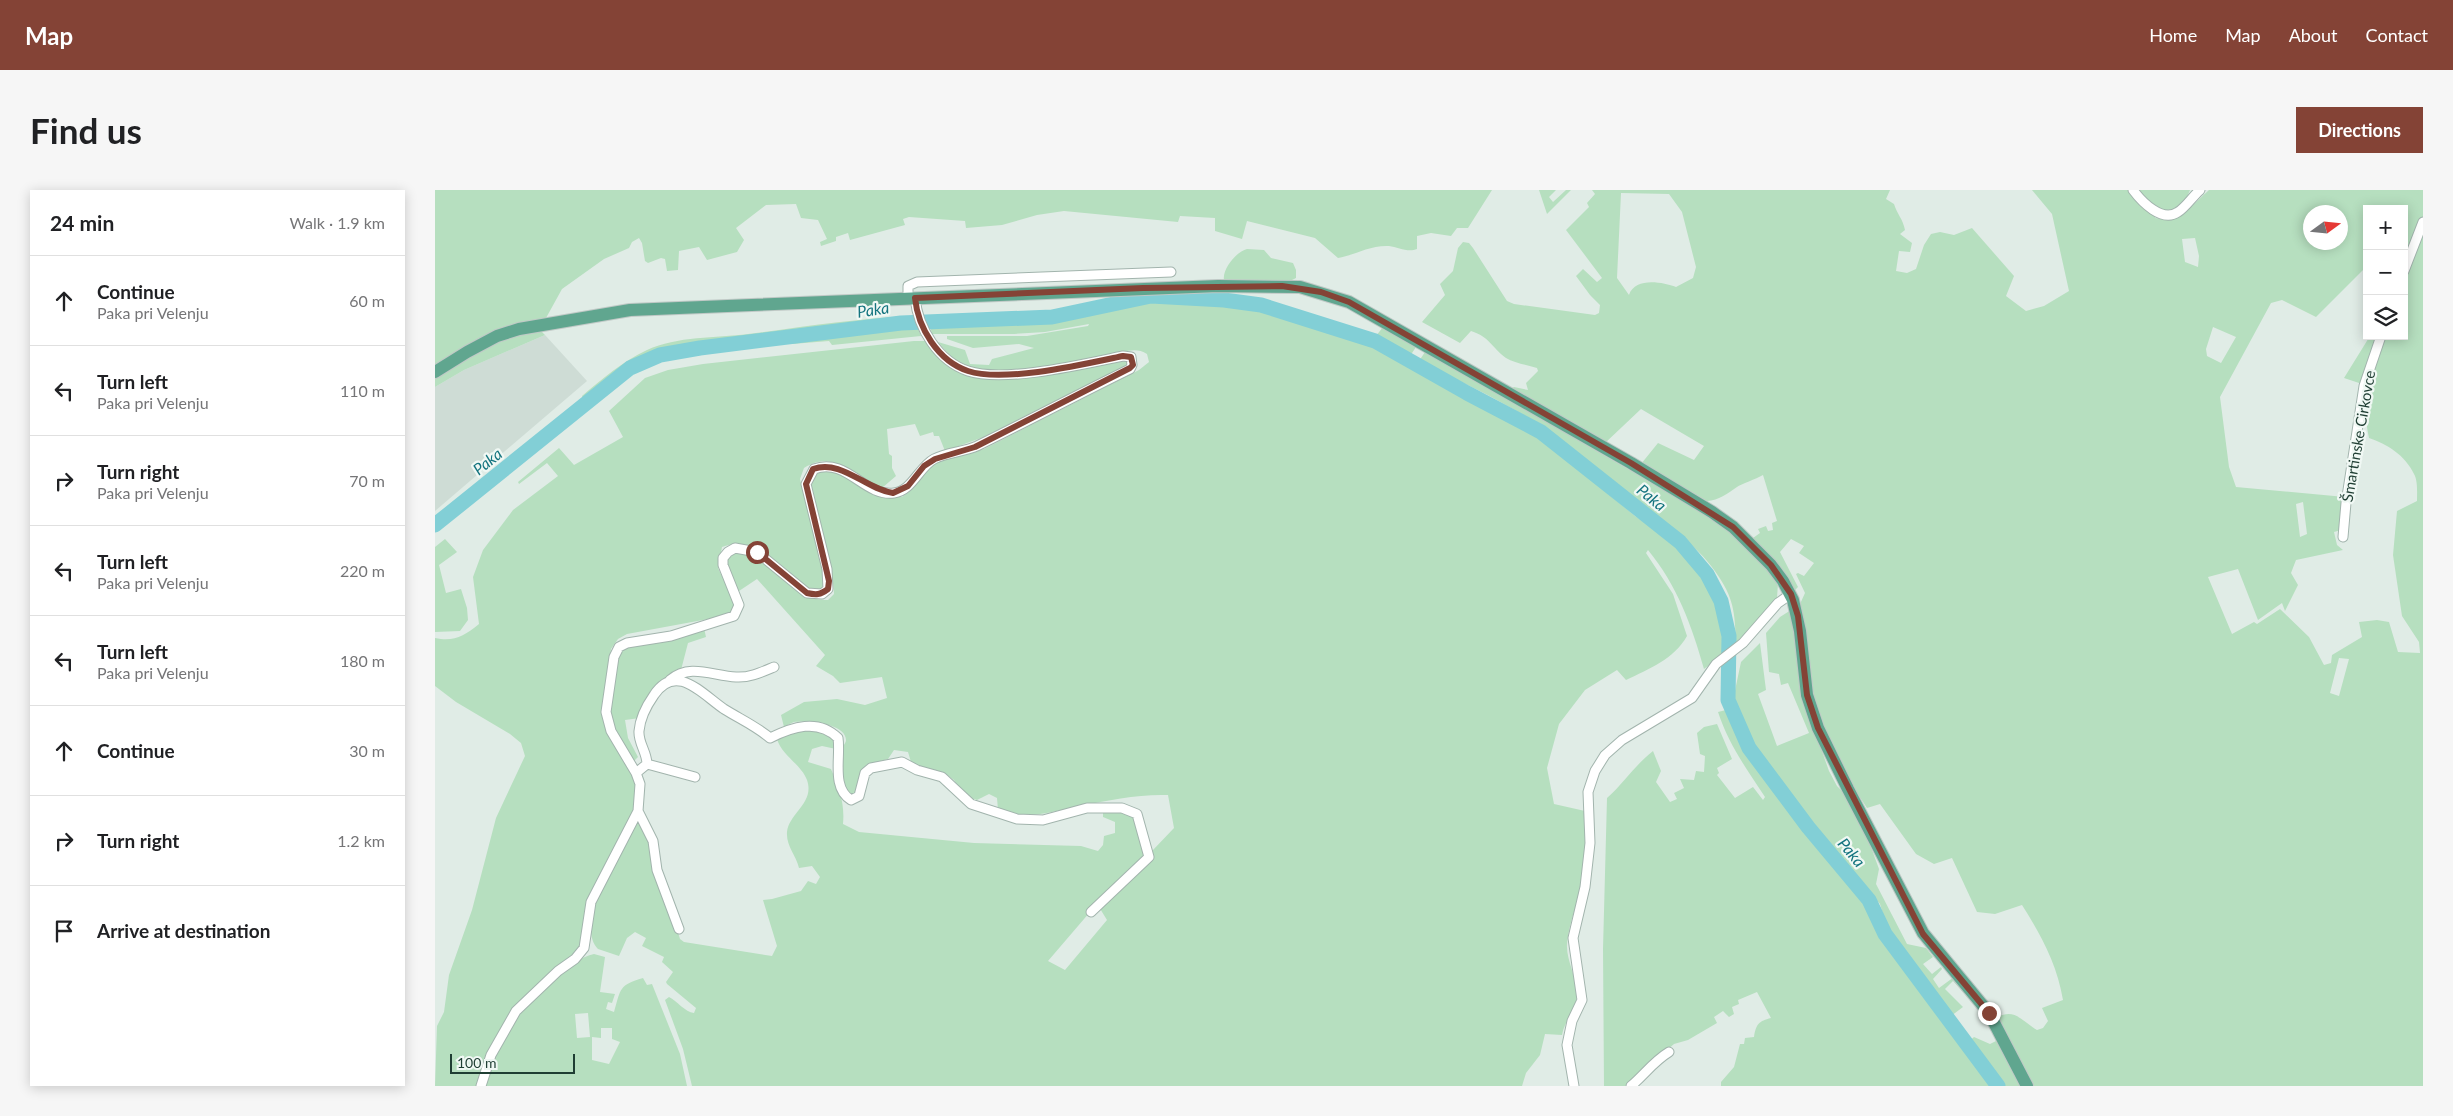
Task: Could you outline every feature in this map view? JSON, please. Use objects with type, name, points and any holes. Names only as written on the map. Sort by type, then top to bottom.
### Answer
[{"type":"main road","points":[[435,372],[497,336],[519,329],[595,314],[663,307],[1218,286],[1282,286],[1321,292],[1349,302],[1712,512],[1733,527],[1771,565],[1791,594],[1798,616],[1807,695],[1818,728],[1923,934],[1989,1013],[2027,1086]]},
{"type":"street","points":[[2133,190],[2161,215],[2169,216],[2177,213],[2200,190]]},
{"type":"street","points":[[2408,261],[2423,222]]},
{"type":"street","points":[[481,1086],[491,1055],[516,1011],[558,971],[575,960],[584,948],[591,902],[638,811],[641,793],[636,773],[607,722],[606,712],[614,657],[619,647],[627,642],[671,636],[734,616],[738,611],[738,600],[723,565],[723,558],[735,548],[757,552],[807,593],[822,594],[828,589],[827,569],[806,484],[813,469],[822,466],[833,466],[870,486],[893,493],[908,486],[924,466],[935,459],[975,447],[1133,365],[1131,357],[1123,356],[1029,372],[985,375],[956,365],[934,347],[927,336],[908,286],[917,282],[1171,272]]},
{"type":"street","name":"Šmartinske Cirkovce","points":[[2343,537],[2346,503],[2364,386],[2380,340]]},
{"type":"street","points":[[1574,1086],[1567,1046],[1572,1021],[1582,1000],[1573,938],[1585,887],[1590,843],[1588,792],[1595,771],[1605,755],[1622,740],[1692,698],[1716,664],[1743,643],[1778,603],[1791,594]]},
{"type":"street","points":[[647,764],[639,731],[650,701],[659,688],[686,671],[737,677],[758,674],[774,668]]},
{"type":"street","points":[[668,682],[677,680],[696,687],[713,701],[756,726],[770,738],[798,726],[811,726],[832,732],[838,738],[839,777],[847,798],[851,800],[859,796],[865,773],[871,768],[902,762],[917,770],[942,777],[971,804],[1017,819],[1043,820],[1087,808],[1104,806],[1131,810],[1137,814],[1149,857],[1091,912]]},
{"type":"street","points":[[636,773],[647,764]]},
{"type":"street","points":[[647,764],[695,777]]},
{"type":"street","points":[[638,811],[653,841],[657,870],[679,929]]},
{"type":"street","points":[[1631,1086],[1643,1077],[1660,1057],[1669,1052]]},
{"type":"shaded area","points":[[545,335],[587,381],[435,511],[435,387],[464,370]]},
{"type":"green space","points":[[435,190],[1492,190],[1468,228],[1457,228],[1451,236],[1431,233],[1417,236],[1417,249],[1414,250],[1382,246],[1338,258],[1315,238],[1247,221],[1242,239],[1215,231],[1215,218],[1180,216],[1178,222],[1064,211],[1037,215],[1002,225],[966,228],[965,221],[909,217],[903,219],[905,225],[850,240],[848,233],[836,237],[836,241],[821,246],[820,242],[827,239],[818,220],[801,218],[796,204],[766,205],[736,228],[744,240],[737,252],[707,260],[699,247],[679,251],[678,270],[667,271],[665,259],[661,258],[648,263],[645,261],[642,243],[639,238],[632,242],[629,248],[604,259],[562,289],[546,318],[501,329],[435,367]]},
{"type":"green space","points":[[1539,190],[1556,190],[1549,197],[1553,202],[1566,190],[1571,190],[1547,214]]},
{"type":"green space","points":[[1592,190],[1890,190],[1886,199],[1894,204],[1903,223],[1905,230],[1900,234],[1912,243],[1910,252],[1899,251],[1896,271],[1907,273],[1916,269],[1924,245],[1931,234],[1940,232],[1954,235],[1972,228],[2014,276],[2006,296],[2026,311],[2044,306],[2069,291],[2052,214],[2032,190],[2190,190],[2185,200],[2178,207],[2169,210],[2158,209],[2155,218],[2164,219],[2172,218],[2185,212],[2209,190],[2423,190],[2423,217],[2408,255],[2408,205],[2363,205],[2363,270],[2316,317],[2282,300],[2271,303],[2220,397],[2229,467],[2236,487],[2345,497],[2341,530],[2334,532],[2337,545],[2343,550],[2296,560],[2291,573],[2298,585],[2285,611],[2282,603],[2258,620],[2238,569],[2208,577],[2232,634],[2254,622],[2257,624],[2280,609],[2309,637],[2324,665],[2331,663],[2332,655],[2362,637],[2359,622],[2377,620],[2389,622],[2398,652],[2420,653],[2419,642],[2402,616],[2393,555],[2397,511],[2417,501],[2416,480],[2410,467],[2401,456],[2382,443],[2369,438],[2366,398],[2371,374],[2383,340],[2408,340],[2408,267],[2423,229],[2423,1086],[2030,1086],[1998,1017],[2009,1014],[2014,1015],[2037,1030],[2043,1028],[2048,1021],[2042,1008],[2063,1000],[2057,974],[2047,950],[2036,927],[2022,905],[1995,914],[1977,912],[1952,858],[1934,864],[1916,854],[1880,804],[1867,808],[1850,781],[1820,723],[1809,682],[1800,604],[1805,593],[1796,574],[1804,576],[1814,563],[1799,553],[1804,546],[1791,539],[1780,552],[1798,587],[1795,590],[1783,570],[1753,538],[1760,533],[1758,529],[1766,526],[1768,531],[1773,530],[1772,523],[1777,521],[1763,475],[1719,498],[1707,501],[1641,464],[1658,443],[1694,460],[1704,446],[1641,409],[1604,444],[1509,390],[1514,387],[1528,390],[1526,383],[1538,371],[1537,368],[1506,358],[1477,333],[1471,331],[1460,343],[1422,322],[1445,295],[1440,284],[1453,271],[1458,248],[1463,242],[1469,243],[1473,248],[1507,301],[1514,304],[1595,315],[1599,313],[1600,305],[1576,276],[1583,269],[1597,282],[1602,278],[1566,230],[1589,207],[1587,203],[1595,194]],"holes":[[[1621,193],[1669,194],[1682,212],[1696,267],[1693,278],[1676,287],[1649,282],[1643,283],[1632,289],[1629,295],[1617,278]],[[2195,238],[2199,256],[2198,267],[2185,262],[2182,239]],[[2213,327],[2236,337],[2221,363],[2207,356],[2206,349]],[[2303,502],[2307,534],[2300,537],[2296,504]],[[2339,658],[2349,659],[2339,696],[2330,693]]]},
{"type":"green space","points":[[1243,250],[1264,250],[1271,258],[1293,263],[1296,270],[1296,278],[1290,281],[1224,280],[1225,271],[1231,261]]},
{"type":"green space","points":[[1186,299],[1258,308],[1346,338],[1370,343],[1441,384],[1506,415],[1536,434],[1635,516],[1685,550],[1684,555],[1698,568],[1709,585],[1720,613],[1725,653],[1704,669],[1694,637],[1675,592],[1648,550],[1646,553],[1673,594],[1687,636],[1675,651],[1652,667],[1626,680],[1617,670],[1585,690],[1559,724],[1547,768],[1554,804],[1585,811],[1586,831],[1584,872],[1567,944],[1577,996],[1575,1006],[1562,1035],[1545,1034],[1540,1055],[1526,1073],[1522,1086],[692,1086],[683,1049],[665,1000],[669,997],[684,1009],[694,1013],[696,1008],[667,984],[666,982],[673,972],[662,962],[664,957],[642,946],[646,938],[635,932],[627,938],[619,956],[598,949],[592,937],[591,921],[603,883],[638,816],[646,829],[680,939],[684,942],[772,956],[777,946],[763,900],[801,891],[808,881],[816,884],[820,877],[812,866],[799,868],[788,842],[787,832],[789,825],[805,802],[809,788],[804,774],[779,745],[777,739],[783,734],[789,731],[805,729],[834,737],[836,749],[822,746],[812,749],[808,762],[831,769],[841,796],[843,824],[859,832],[974,843],[1081,846],[1098,851],[1103,845],[1104,836],[1115,833],[1115,822],[1103,817],[1103,813],[1131,811],[1145,857],[1096,905],[1048,961],[1065,970],[1107,920],[1099,907],[1148,865],[1153,850],[1174,828],[1168,795],[1124,798],[1049,813],[1030,815],[1009,813],[998,810],[997,798],[989,794],[977,800],[964,796],[954,780],[943,772],[930,771],[911,762],[908,752],[894,750],[888,759],[866,765],[857,793],[849,796],[842,780],[840,768],[841,751],[846,740],[844,734],[833,726],[816,722],[794,722],[784,727],[781,715],[804,702],[837,699],[865,705],[887,698],[882,677],[840,683],[833,676],[816,666],[825,655],[757,579],[739,591],[726,565],[729,556],[737,552],[746,552],[768,565],[805,595],[816,599],[828,600],[834,594],[833,580],[812,499],[812,485],[815,473],[829,469],[882,494],[902,497],[909,492],[913,482],[931,463],[984,449],[1139,370],[1149,362],[1147,354],[1133,350],[1025,370],[977,370],[960,363],[938,342],[965,350],[970,364],[989,365],[992,359],[1034,348],[1019,344],[973,348],[947,339],[947,336],[1027,336],[1088,326],[1089,324],[1045,332],[1014,334],[932,334],[930,326],[1024,325],[1152,300]]},
{"type":"green space","points":[[914,316],[915,320],[730,340],[663,350],[637,362],[583,401],[582,396],[621,365],[638,354],[659,345],[697,338]]},
{"type":"green space","points":[[917,326],[921,336],[832,345],[829,341],[792,344],[788,340]]},
{"type":"green space","points":[[1383,327],[1416,347],[1410,356],[1376,336]]},
{"type":"green space","points":[[540,330],[545,335],[464,370],[435,387],[435,378],[499,341]]},
{"type":"green space","points":[[2368,340],[2378,340],[2362,384],[2344,378]]},
{"type":"green space","points":[[925,341],[933,350],[963,373],[1057,371],[1127,361],[1128,365],[981,438],[945,451],[939,436],[934,436],[933,432],[920,436],[915,424],[887,429],[889,454],[892,456],[892,468],[896,476],[882,488],[871,484],[835,463],[826,461],[804,468],[800,479],[826,583],[825,590],[818,594],[762,551],[736,544],[722,547],[718,568],[737,608],[730,615],[627,634],[618,639],[611,649],[603,717],[606,729],[636,780],[636,809],[600,877],[581,948],[515,1007],[504,1024],[481,1070],[478,1086],[435,1086],[437,1026],[444,1012],[449,975],[472,910],[496,818],[525,756],[521,743],[510,734],[456,702],[435,686],[435,638],[448,639],[458,637],[479,624],[473,577],[483,550],[513,510],[558,476],[547,463],[519,484],[518,482],[559,448],[574,465],[623,437],[609,411],[645,378],[668,370],[703,364]]},
{"type":"green space","points":[[1425,352],[1718,521],[1764,562],[1778,583],[1777,598],[1773,604],[1736,645],[1734,618],[1728,594],[1719,577],[1700,553],[1665,524],[1616,490],[1546,430],[1516,410],[1419,361]]},
{"type":"green space","points":[[445,539],[457,552],[439,565],[446,593],[461,589],[467,608],[468,620],[460,631],[435,632],[435,547]]},
{"type":"green space","points":[[1791,610],[1801,692],[1829,771],[1837,786],[1845,794],[1868,839],[1879,869],[1876,884],[1907,944],[1926,948],[1933,957],[1923,964],[1932,974],[1941,967],[1942,969],[1933,979],[1939,988],[1954,977],[1973,999],[1971,1001],[1953,981],[1945,989],[1963,1007],[1951,1016],[1889,934],[1880,904],[1812,827],[1751,745],[1733,700],[1741,662],[1760,643],[1766,690],[1758,694],[1777,746],[1809,733],[1788,683],[1781,685],[1779,674],[1769,672],[1766,633],[1780,617]]},
{"type":"green space","points":[[704,628],[706,637],[688,643],[681,670],[660,684],[640,718],[625,720],[628,738],[638,757],[634,761],[615,734],[609,715],[610,685],[614,666],[622,649]]},
{"type":"green space","points":[[1726,710],[1739,737],[1771,787],[1867,901],[1874,913],[1872,923],[1876,930],[1936,1011],[1967,1043],[1974,1037],[1990,1044],[1998,1040],[2021,1086],[1721,1086],[1721,1082],[1734,1067],[1740,1044],[1744,1044],[1745,1038],[1754,1037],[1759,1024],[1771,1018],[1757,992],[1738,1000],[1739,1004],[1732,1007],[1734,1014],[1729,1017],[1723,1011],[1714,1017],[1717,1023],[1688,1040],[1674,1044],[1625,1086],[1604,1086],[1603,949],[1607,798],[1640,762],[1653,751],[1661,771],[1656,782],[1670,802],[1677,799],[1674,793],[1684,788],[1680,779],[1694,780],[1696,771],[1704,772],[1705,756],[1700,754],[1697,733],[1704,727],[1717,724],[1732,759],[1717,768],[1719,773],[1717,775],[1735,798],[1753,787],[1763,800],[1765,797],[1739,756],[1722,723],[1718,712]]},
{"type":"green space","points":[[594,954],[605,957],[600,992],[615,994],[612,1003],[608,1002],[606,1009],[614,1012],[622,989],[629,983],[643,978],[647,985],[652,984],[680,1054],[687,1086],[485,1086],[501,1043],[521,1010],[551,980],[584,957]],"holes":[[[588,1013],[590,1037],[577,1038],[575,1014]],[[601,1028],[612,1028],[612,1039],[620,1042],[609,1064],[592,1060],[592,1037],[601,1038]]]},
{"type":"waterway","name":"Paka","points":[[435,525],[630,368],[660,355],[700,348],[901,323],[1052,317],[1151,296],[1224,300],[1261,305],[1375,341],[1541,432],[1680,542],[1707,574],[1721,601],[1729,636],[1728,700],[1749,748],[1808,827],[1869,900],[1885,934],[1998,1086]]},
{"type":"route","points":[[757,552],[807,593],[822,594],[828,589],[829,581],[806,484],[813,469],[822,466],[833,466],[883,492],[893,493],[908,486],[924,466],[935,459],[975,447],[1133,365],[1131,357],[1123,356],[1029,372],[999,375],[985,375],[968,371],[956,365],[932,343],[927,336],[916,307],[915,298],[1143,288],[1282,286],[1300,287],[1321,292],[1349,302],[1534,410],[1631,463],[1712,512],[1753,545],[1771,565],[1791,594],[1798,616],[1807,695],[1818,728],[1848,789],[1923,934],[1989,1013]]}]
